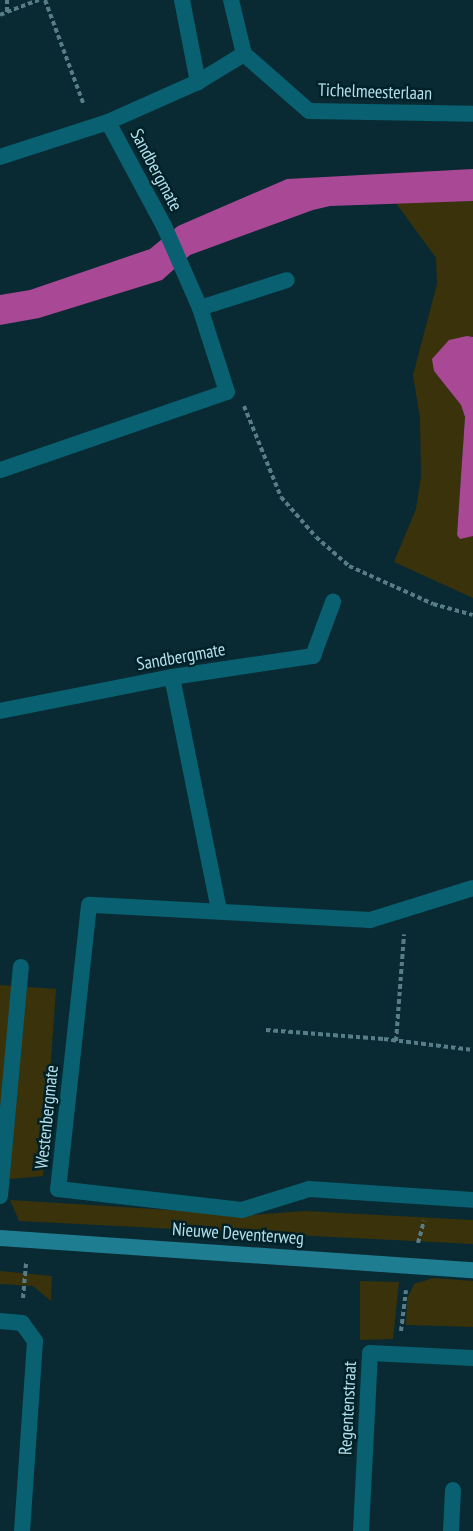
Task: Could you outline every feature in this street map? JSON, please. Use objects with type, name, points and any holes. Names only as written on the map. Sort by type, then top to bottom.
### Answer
[{"type":"main road","name":"Nieuwe Deventerweg","points":[[0,1238],[473,1270]]},
{"type":"street","points":[[182,0],[198,82]]},
{"type":"street","points":[[108,122],[198,82],[244,54],[231,0]]},
{"type":"street","name":"Tichelmeesterlaan","points":[[244,54],[309,111],[473,114]]},
{"type":"street","name":"Sandbergmate","points":[[0,157],[108,122],[164,226],[200,308],[227,392]]},
{"type":"street","points":[[200,308],[287,280]]},
{"type":"street","points":[[0,470],[227,392]]},
{"type":"street","name":"Sandbergmate","points":[[0,711],[172,677],[313,656],[333,602]]},
{"type":"street","points":[[172,677],[219,910]]},
{"type":"street","name":"Westenbergmate","points":[[473,888],[370,920],[219,910],[89,905],[58,1189],[242,1210],[309,1189],[473,1200]]},
{"type":"street","points":[[0,1196],[21,967]]},
{"type":"street","points":[[0,1321],[22,1323],[35,1341],[22,1531]]},
{"type":"street","name":"Regentenstraat","points":[[361,1531],[370,1353],[473,1358]]},
{"type":"street","points":[[451,1531],[453,1490]]},
{"type":"path","points":[[7,0],[8,12]]},
{"type":"path","points":[[0,15],[39,0]]},
{"type":"path","points":[[45,0],[92,129]]},
{"type":"path","points":[[227,392],[248,409],[281,497],[316,537],[349,566],[433,604],[473,615]]},
{"type":"path","points":[[396,1041],[406,909]]},
{"type":"path","points":[[266,1030],[473,1050]]},
{"type":"path","points":[[22,1323],[28,1239]]},
{"type":"shaded area","points":[[473,169],[473,201],[330,206],[313,210],[190,255],[162,280],[39,318],[0,325],[0,295],[30,290],[150,249],[178,226],[287,179]]},
{"type":"shaded area","points":[[473,201],[473,337],[467,336],[434,371],[461,405],[465,417],[457,535],[460,538],[473,536],[473,598],[394,562],[416,509],[421,476],[420,418],[413,375],[437,284],[436,258],[396,203]]},
{"type":"shaded area","points":[[473,337],[473,536],[460,539],[457,535],[465,417],[461,405],[434,371],[432,359],[449,340]]},
{"type":"shaded area","points":[[0,985],[56,989],[43,1176],[0,1180]]},
{"type":"shaded area","points":[[10,1200],[250,1215],[304,1211],[473,1220],[473,1244],[19,1221]]},
{"type":"shaded area","points":[[0,1271],[52,1276],[51,1301],[33,1286],[0,1284]]},
{"type":"shaded area","points":[[433,1278],[473,1281],[473,1327],[406,1325],[407,1299],[414,1284]]},
{"type":"shaded area","points":[[360,1281],[399,1282],[393,1339],[360,1340]]}]
